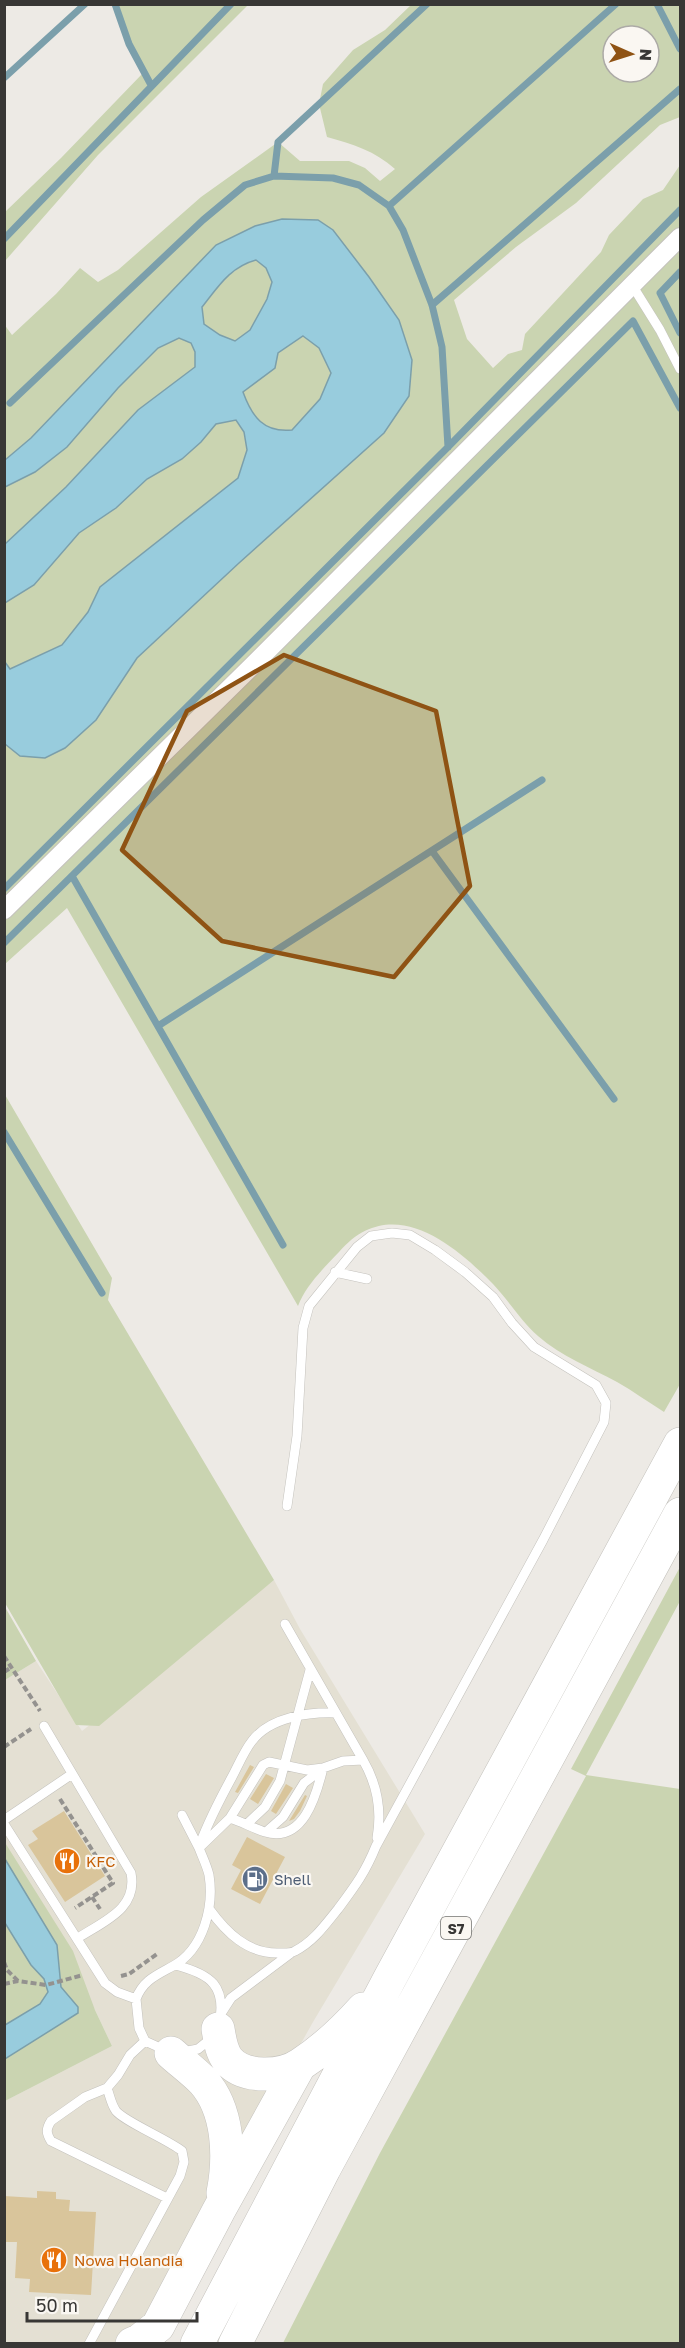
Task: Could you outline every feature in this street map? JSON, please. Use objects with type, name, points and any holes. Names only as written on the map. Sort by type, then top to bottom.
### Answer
[{"type":"highway","name":"S7","points":[[197,2343],[390,1978],[681,1444]]},
{"type":"highway","name":"S7","points":[[235,2343],[324,2169],[681,1514]]},
{"type":"highway","points":[[146,2338],[299,2066],[347,2026],[390,1978]]},
{"type":"highway","points":[[220,2020],[220,2046],[228,2060],[239,2068],[256,2073],[276,2073],[299,2066]]},
{"type":"highway","points":[[158,2047],[204,2082],[224,2125],[227,2145],[225,2182],[219,2210]]},
{"type":"street","points":[[4,910],[241,677],[681,237]]},
{"type":"lane","points":[[632,285],[681,369]]},
{"type":"lane","points":[[167,2198],[51,2141],[47,2134],[47,2127],[51,2121],[85,2097],[107,2088],[130,2055],[158,2047],[189,2052],[198,2049],[212,2038],[231,1998],[308,1943],[321,1931],[364,1873],[376,1846],[548,1530],[604,1422],[606,1403],[596,1384],[534,1347],[493,1297],[435,1250],[410,1235],[392,1233],[371,1236],[335,1272],[309,1306],[303,1328],[297,1436],[287,1506]]},
{"type":"lane","points":[[335,1272],[367,1280]]},
{"type":"lane","points":[[285,1624],[309,1670],[373,1778],[380,1816],[376,1846]]},
{"type":"lane","points":[[247,1824],[265,1808],[280,1781],[286,1766],[309,1670]]},
{"type":"lane","points":[[199,1848],[210,1817],[252,1740],[277,1722],[298,1715],[315,1712],[336,1713]]},
{"type":"lane","points":[[43,1723],[131,1873],[133,1885],[130,1898],[122,1909],[78,1938]]},
{"type":"lane","points":[[199,1848],[230,1818],[263,1765],[269,1762],[307,1770],[323,1768],[343,1761],[363,1760]]},
{"type":"lane","points":[[230,1818],[266,1832],[281,1834],[298,1826],[314,1799],[323,1768]]},
{"type":"lane","points":[[266,1832],[283,1818],[304,1783],[323,1768]]},
{"type":"lane","points":[[72,1774],[4,1822],[105,1983],[117,1992],[136,1999]]},
{"type":"lane","points":[[158,2047],[139,2028],[136,1999],[150,1978],[175,1965],[192,1948],[203,1929],[210,1910],[208,1873],[199,1848],[182,1815]]},
{"type":"lane","points":[[210,1910],[220,1924],[251,1948],[272,1953],[291,1953]]},
{"type":"lane","points":[[175,1965],[206,1975],[214,1984],[220,1995],[220,2020]]},
{"type":"lane","points":[[89,2343],[180,2176],[184,2162],[182,2151],[171,2142],[118,2113],[112,2104],[107,2088]]},
{"type":"path","points":[[4,1656],[43,1723],[4,1747]]},
{"type":"path","points":[[4,1672],[12,1667]]},
{"type":"path","points":[[31,1729],[36,1737]]},
{"type":"path","points":[[56,1791],[60,1801],[113,1883],[70,1910]]},
{"type":"path","points":[[92,1897],[103,1914]]},
{"type":"path","points":[[115,1972],[121,1976],[129,1974],[157,1954]]},
{"type":"path","points":[[4,1962],[18,1982]]},
{"type":"path","points":[[4,1984],[18,1982],[46,1985],[98,1972]]},
{"type":"highlighted area","points":[[284,655],[436,711],[470,886],[394,977],[222,941],[122,850],[187,711]]},
{"type":"shaded area","points":[[274,1580],[300,1629],[425,1834],[313,2022],[188,2245],[137,2343],[5,2343],[5,2101],[112,2046],[95,2010],[5,1846],[5,1680],[36,1661],[82,1731]]},
{"type":"green space","points":[[115,5],[248,5],[98,155],[5,261],[5,212],[144,72],[129,44]]},
{"type":"green space","points":[[411,5],[680,5],[680,117],[660,125],[576,203],[516,247],[454,300],[467,339],[493,368],[508,354],[522,350],[525,334],[601,252],[609,235],[643,199],[663,190],[680,165],[680,1384],[664,1412],[623,1385],[566,1356],[547,1343],[532,1330],[499,1290],[476,1268],[439,1239],[419,1230],[399,1225],[379,1226],[359,1235],[339,1252],[316,1277],[298,1306],[67,908],[5,964],[5,744],[20,756],[96,720],[137,658],[239,563],[399,320],[333,230],[318,220],[282,219],[255,226],[216,246],[31,438],[5,460],[4,324],[12,335],[80,268],[98,282],[118,270],[201,197],[278,142],[300,161],[349,161],[365,168],[380,181],[395,169],[380,157],[363,149],[327,137],[319,104],[323,84],[353,50],[385,30]]},
{"type":"green space","points":[[256,260],[266,268],[272,281],[267,299],[250,330],[235,341],[220,335],[204,324],[202,307],[232,273]]},
{"type":"green space","points":[[303,336],[319,348],[331,373],[320,399],[292,430],[273,429],[260,422],[255,416],[243,392],[256,381],[278,353]]},
{"type":"green space","points":[[179,338],[191,343],[195,352],[195,367],[138,410],[66,487],[5,544],[5,487],[35,472],[67,447],[118,388],[158,348]]},
{"type":"green space","points":[[236,420],[244,432],[247,450],[238,478],[100,587],[88,612],[62,645],[10,669],[5,662],[5,603],[34,585],[79,533],[116,508],[147,479],[182,459],[216,424]]},
{"type":"green space","points":[[4,1093],[112,1278],[108,1300],[274,1580],[99,1726],[76,1725],[5,1603]]},
{"type":"green space","points":[[680,1567],[680,1601],[586,1775],[680,1789],[680,2343],[283,2343],[380,2153],[586,1776],[571,1769]]},
{"type":"green space","points":[[5,1607],[36,1661],[4,1680]]},
{"type":"green space","points":[[4,1841],[73,1951],[95,2010],[112,2046],[5,2101]]},
{"type":"water","points":[[282,219],[318,220],[333,230],[399,320],[412,360],[409,396],[384,433],[137,658],[96,720],[65,748],[45,758],[20,756],[5,744],[5,662],[10,669],[62,645],[88,612],[100,587],[238,478],[247,450],[244,432],[236,420],[216,424],[182,459],[147,479],[116,508],[79,533],[34,585],[5,603],[5,544],[66,487],[138,410],[195,367],[195,352],[191,343],[179,338],[158,348],[118,388],[67,447],[35,472],[5,487],[5,460],[31,438],[216,245],[255,226]],"holes":[[[256,260],[266,268],[272,282],[267,299],[250,330],[235,341],[220,335],[204,324],[202,307],[219,285],[232,273],[239,267]],[[303,336],[319,348],[331,373],[320,399],[292,430],[274,429],[260,422],[243,392],[275,368],[278,353]]]},
{"type":"water","points":[[5,1859],[57,1945],[61,1987],[78,2007],[78,2013],[5,2059],[5,2025],[40,2004],[48,1992],[44,1979],[31,1965],[5,1923]]},
{"type":"building","points":[[250,1765],[254,1767],[238,1793],[235,1792]]},
{"type":"building","points":[[266,1774],[274,1778],[258,1804],[250,1799]]},
{"type":"building","points":[[286,1784],[293,1788],[276,1814],[271,1811]]},
{"type":"building","points":[[305,1795],[307,1796],[300,1811],[294,1819],[289,1821]]},
{"type":"building","name":"KFC","points":[[64,1811],[105,1876],[65,1902],[28,1845],[38,1839],[32,1831]]},
{"type":"building","name":"Shell","points":[[247,1837],[285,1857],[260,1904],[231,1889],[241,1870],[232,1865]]},
{"type":"building","name":"Nowa Holandia","points":[[37,2191],[56,2192],[56,2199],[70,2200],[69,2211],[96,2212],[91,2295],[29,2292],[30,2279],[15,2278],[17,2242],[4,2242],[4,2196],[37,2198]]},
{"type":"waterway","points":[[4,78],[85,4]]},
{"type":"waterway","points":[[115,4],[129,44],[151,85]]},
{"type":"waterway","points":[[4,239],[231,4]]},
{"type":"waterway","points":[[274,176],[278,142],[427,4]]},
{"type":"waterway","points":[[389,206],[616,4]]},
{"type":"waterway","points":[[657,4],[680,49]]},
{"type":"waterway","points":[[432,305],[680,89]]},
{"type":"waterway","points":[[10,403],[203,220],[245,185],[274,176],[333,178],[359,185],[389,206],[403,230],[432,305],[442,347],[448,447]]},
{"type":"waterway","points":[[4,889],[448,447],[680,210]]},
{"type":"waterway","points":[[680,272],[660,293],[680,333]]},
{"type":"waterway","points":[[4,943],[633,321],[680,408]]},
{"type":"waterway","points":[[158,1026],[542,780]]},
{"type":"waterway","points":[[432,851],[614,1099]]},
{"type":"waterway","points":[[72,876],[283,1245]]},
{"type":"waterway","points":[[4,1132],[102,1293]]},
{"type":"place","name":"KFC","points":[[67,1861]]},
{"type":"place","name":"Shell","points":[[255,1879]]},
{"type":"place","name":"Nowa Holandia","points":[[54,2260]]}]
